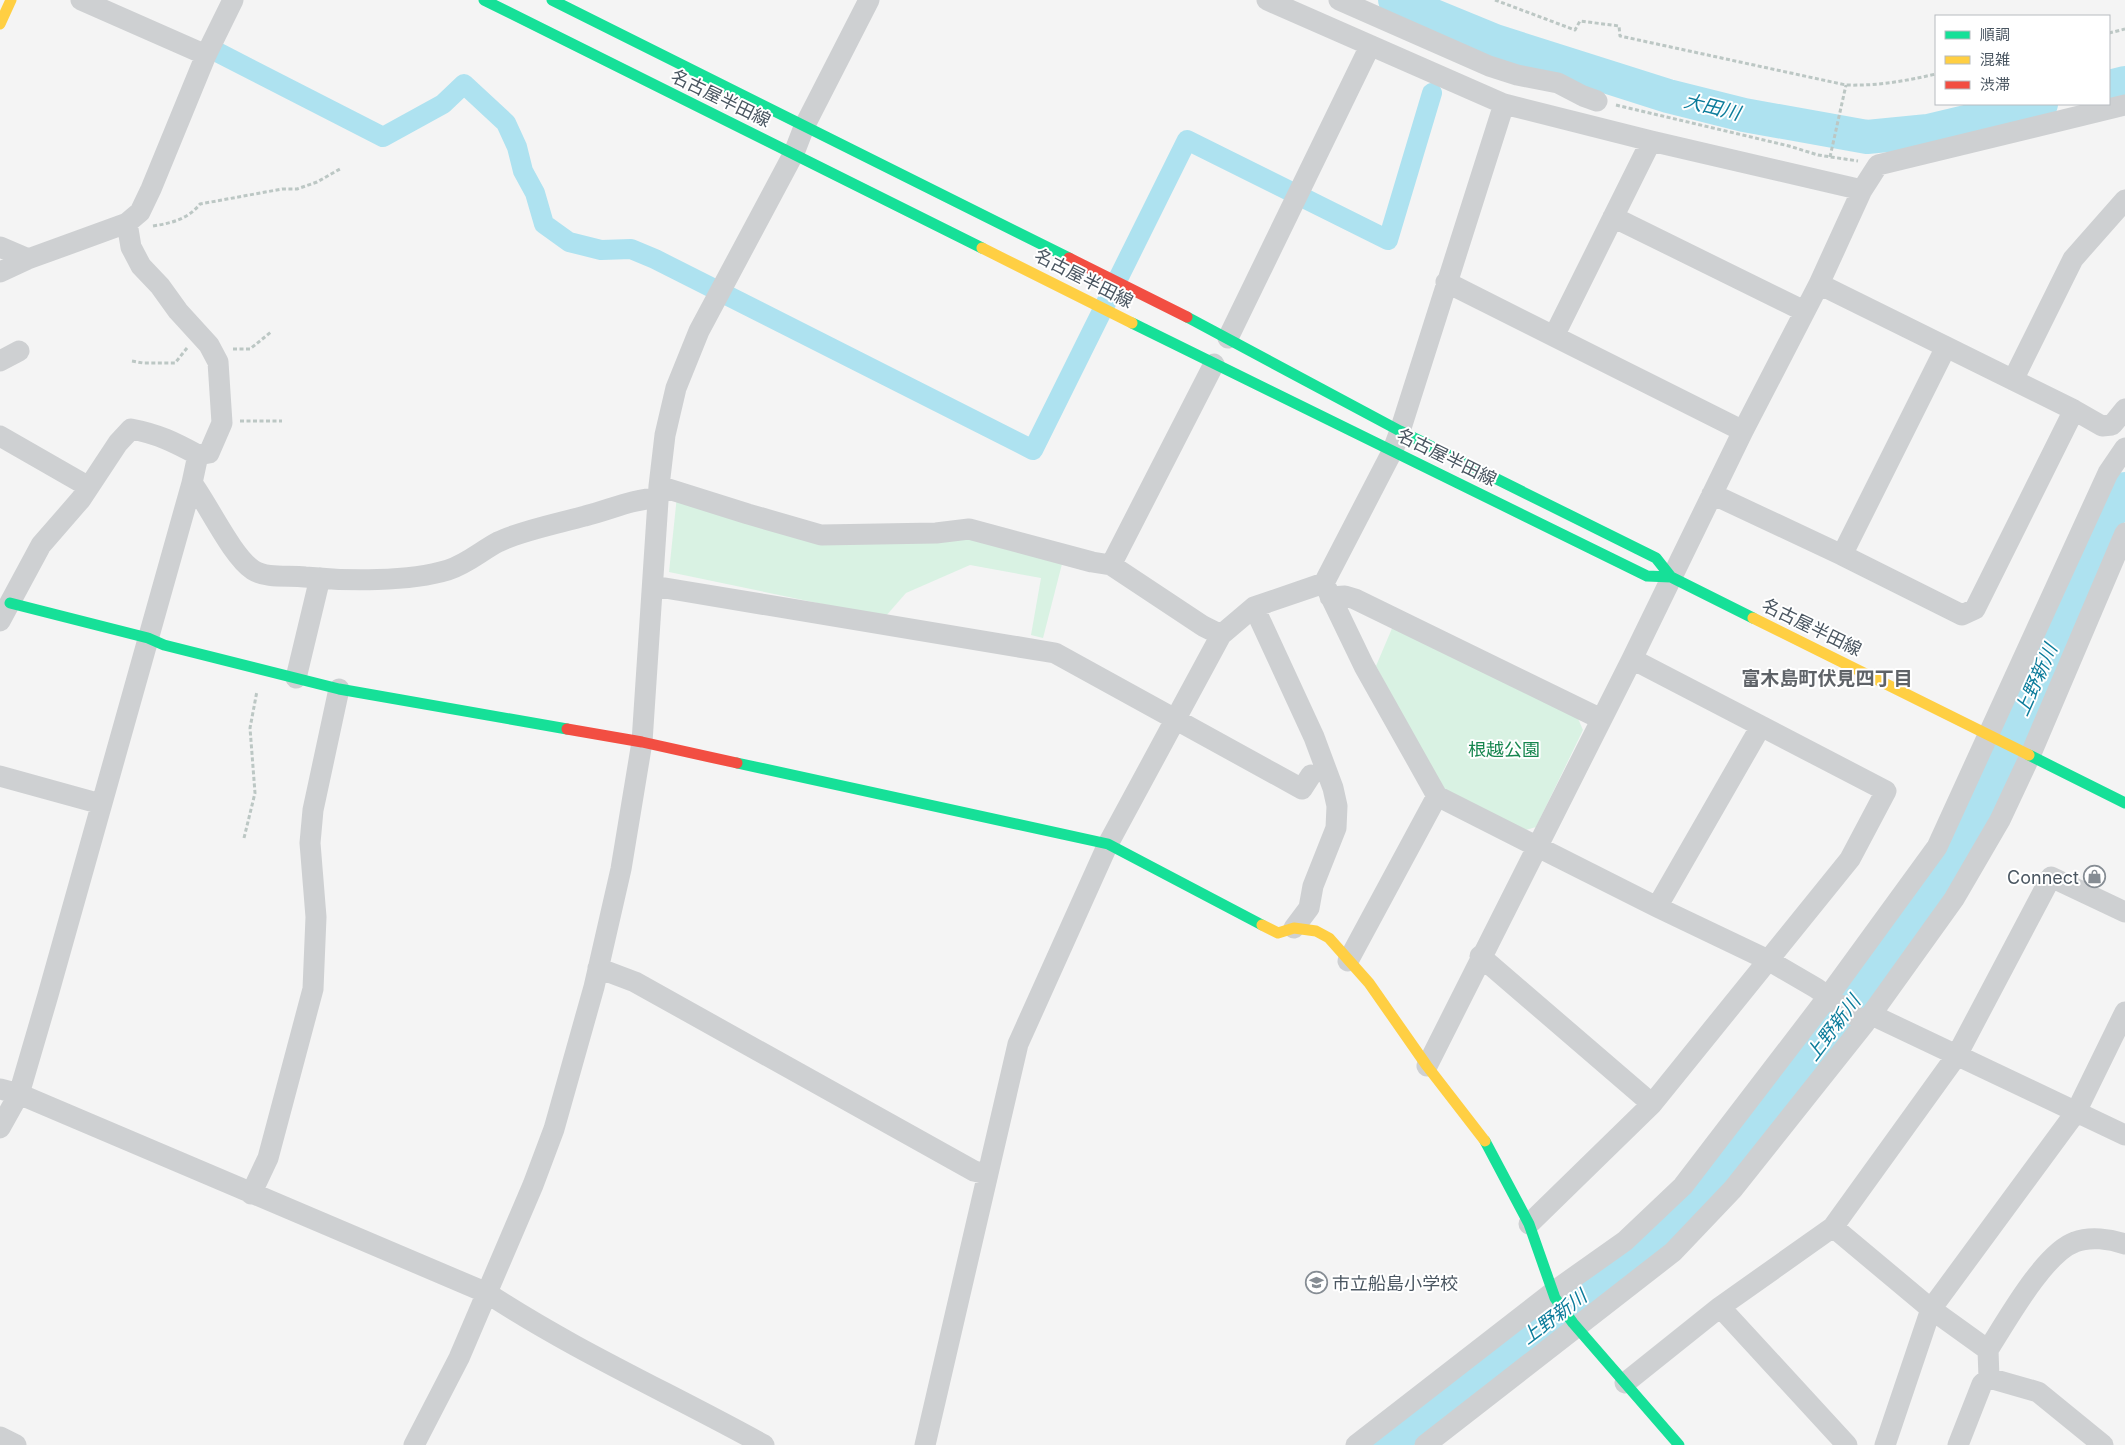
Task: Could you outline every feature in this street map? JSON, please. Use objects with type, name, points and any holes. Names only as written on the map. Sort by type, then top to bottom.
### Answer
[{"type":"main road","points":[[0,24],[11,0]]},
{"type":"main road","name":"名古屋半田線","points":[[484,0],[1214,364],[1396,440],[1656,558],[1671,577]]},
{"type":"main road","name":"名古屋半田線","points":[[552,0],[1228,338],[1396,440],[1647,576],[1671,577],[2125,803]]},
{"type":"main road","points":[[10,602],[148,638],[164,645],[339,689],[642,742],[1108,844],[1278,933],[1294,928],[1316,932],[1329,938],[1369,983],[1427,1066],[1488,1145],[1529,1224],[1554,1295],[1575,1325],[1679,1445]]},
{"type":"street","points":[[81,0],[206,55]]},
{"type":"street","points":[[0,272],[28,259],[128,226],[140,212],[152,190],[206,55],[234,0]]},
{"type":"street","points":[[414,1445],[459,1358],[533,1185],[554,1129],[598,968],[621,869],[642,742],[659,492],[665,435],[676,388],[699,331],[794,154],[804,127],[869,0]]},
{"type":"street","points":[[1267,0],[1504,104],[1651,141],[1862,190]]},
{"type":"street","points":[[1339,0],[1488,66],[1517,75],[1558,83],[1597,101]]},
{"type":"street","points":[[1228,338],[1370,46]]},
{"type":"street","points":[[1327,590],[1396,440],[1504,104]]},
{"type":"street","points":[[1427,1066],[1480,956],[1538,846],[1632,659],[1743,431],[1819,284],[1862,190],[1878,165],[2125,105]]},
{"type":"street","points":[[1554,336],[1651,141]]},
{"type":"street","points":[[2013,380],[2073,259],[2125,200]]},
{"type":"street","points":[[1613,217],[1804,311]]},
{"type":"street","points":[[0,621],[41,544],[81,499],[118,443],[131,429],[154,433],[170,439],[198,456],[209,453],[222,423],[218,362],[214,353],[178,311],[160,286],[141,266],[131,247],[128,226]]},
{"type":"street","points":[[0,247],[28,259]]},
{"type":"street","points":[[1446,282],[1743,431]]},
{"type":"street","points":[[1819,284],[2074,410],[2102,426],[2112,425],[2125,409]]},
{"type":"street","points":[[1842,555],[1946,347]]},
{"type":"street","points":[[0,361],[19,352]]},
{"type":"street","points":[[1111,565],[1214,364]]},
{"type":"street","points":[[1712,494],[1842,555],[1962,615],[1975,609],[2074,410]]},
{"type":"street","points":[[0,436],[89,487]]},
{"type":"street","points":[[1356,1445],[1625,1241],[1683,1186],[1828,998],[1937,846],[1993,736],[2108,473],[2125,448]]},
{"type":"street","points":[[0,1128],[9,1092],[101,804],[192,484],[198,456]]},
{"type":"street","points":[[192,484],[205,500],[240,559],[254,571],[264,574],[320,578],[424,576],[469,561],[499,542],[608,510],[659,492],[748,514],[821,535],[936,533],[969,529],[1092,562],[1111,565],[1203,626],[1221,635]]},
{"type":"street","points":[[1425,1445],[1575,1325],[1672,1252],[1733,1189],[1954,899],[2000,820],[2026,753],[2125,533]]},
{"type":"street","points":[[296,678],[320,578]]},
{"type":"street","points":[[653,586],[1055,653],[1302,789],[1311,774]]},
{"type":"street","points":[[1327,590],[1364,666],[1437,796],[1657,907],[1768,960],[1864,1018],[1957,1055],[2125,1135]]},
{"type":"street","points":[[925,1445],[1018,1044],[1108,844],[1221,635],[1254,607],[1327,590],[1355,599],[1601,719]]},
{"type":"street","points":[[1254,607],[1314,736],[1338,806],[1336,828],[1312,886],[1309,908],[1294,928]]},
{"type":"street","points":[[1529,1224],[1652,1104],[1850,859],[1886,791],[1632,659]]},
{"type":"street","points":[[252,1194],[268,1158],[312,989],[316,917],[310,843],[312,818],[339,689]]},
{"type":"street","points":[[1657,907],[1761,726]]},
{"type":"street","points":[[0,776],[101,804]]},
{"type":"street","points":[[1348,961],[1437,796]]},
{"type":"street","points":[[1625,1383],[1720,1307],[1833,1227],[1957,1055],[2051,877],[2125,912]]},
{"type":"street","points":[[1480,956],[1652,1104]]},
{"type":"street","points":[[598,968],[635,982],[974,1171],[987,1174]]},
{"type":"street","points":[[1885,1445],[1931,1309],[2076,1112],[2125,1012]]},
{"type":"street","points":[[9,1092],[487,1294],[532,1323],[704,1411],[764,1445]]},
{"type":"street","points":[[1833,1227],[1931,1309],[1988,1350]]},
{"type":"street","points":[[1989,1378],[1988,1350],[2035,1277],[2058,1253],[2075,1242],[2094,1239],[2114,1240],[2125,1244]]},
{"type":"street","points":[[1720,1307],[1847,1445]]},
{"type":"street","points":[[1958,1445],[1982,1384],[1989,1378]]},
{"type":"street","points":[[1989,1378],[2038,1392],[2103,1445]]},
{"type":"street","points":[[0,1437],[16,1445]]},
{"type":"path","points":[[1495,0],[1575,30],[1580,21],[1618,26],[1620,36],[1846,85],[1871,86],[1895,84],[1935,74]]},
{"type":"path","points":[[2110,33],[2125,29]]},
{"type":"path","points":[[1830,157],[1846,85]]},
{"type":"path","points":[[1597,101],[1830,157],[1878,165]]},
{"type":"path","points":[[128,226],[181,220],[200,204],[282,189],[296,190],[340,170]]},
{"type":"path","points":[[214,353],[218,350],[250,349],[271,332]]},
{"type":"path","points":[[132,361],[175,363],[199,335]]},
{"type":"path","points":[[222,423],[248,420],[282,421]]},
{"type":"path","points":[[244,838],[255,793],[250,728],[262,670]]},
{"type":"green space","points":[[677,496],[820,540],[972,536],[1063,560],[1043,638],[1031,635],[1041,578],[970,565],[906,593],[885,617],[669,572]]},
{"type":"green space","name":"根越公園","points":[[1393,626],[1576,714],[1583,730],[1536,827],[1526,830],[1441,788],[1376,666]]},
{"type":"waterway","name":"大田川","points":[[1395,0],[1495,41],[1668,96],[1744,115],[1867,137],[1928,131],[2037,105]]},
{"type":"waterway","points":[[219,53],[383,137],[443,104],[464,84],[506,123],[517,147],[523,171],[535,193],[544,224],[569,242],[601,250],[631,249],[655,259],[1033,450],[1187,140],[1388,240],[1432,93]]},
{"type":"waterway","name":"大田川","points":[[2110,87],[2125,83]]},
{"type":"waterway","name":"上野新川","points":[[1386,1445],[1546,1325],[1668,1230],[1715,1187],[1804,1071],[1911,923],[1967,835],[2001,764],[2105,522],[2125,489]]},
{"type":"traffic: fast","points":[[484,0],[982,248]]},
{"type":"traffic: fast","points":[[552,0],[1069,258]]},
{"type":"traffic: fast","points":[[1187,317],[1400,431],[1656,558],[1671,577]]},
{"type":"traffic: fast","points":[[1132,323],[1647,576],[1671,577],[1753,618]]},
{"type":"traffic: fast","points":[[10,603],[148,638],[164,645],[339,689],[567,729]]},
{"type":"traffic: fast","points":[[2029,755],[2125,803]]},
{"type":"traffic: fast","points":[[737,763],[1108,844],[1262,925]]},
{"type":"traffic: fast","points":[[1485,1141],[1529,1224],[1555,1298],[1573,1323],[1679,1445]]},
{"type":"traffic: slow","points":[[0,24],[11,0]]},
{"type":"traffic: slow","points":[[982,248],[1132,323]]},
{"type":"traffic: slow","points":[[1753,618],[2029,755]]},
{"type":"traffic: slow","points":[[1262,925],[1278,933],[1294,928],[1316,931],[1329,938],[1369,983],[1427,1066],[1485,1141]]},
{"type":"traffic: jam","points":[[1069,258],[1187,317]]},
{"type":"traffic: jam","points":[[567,729],[642,742],[737,763]]},
{"type":"place","name":"Connect","points":[[2095,877]]},
{"type":"place","name":"市立船島小学校","points":[[1316,1283]]},
{"type":"district","name":"富木島町伏見四丁目","points":[[1827,678]]}]
